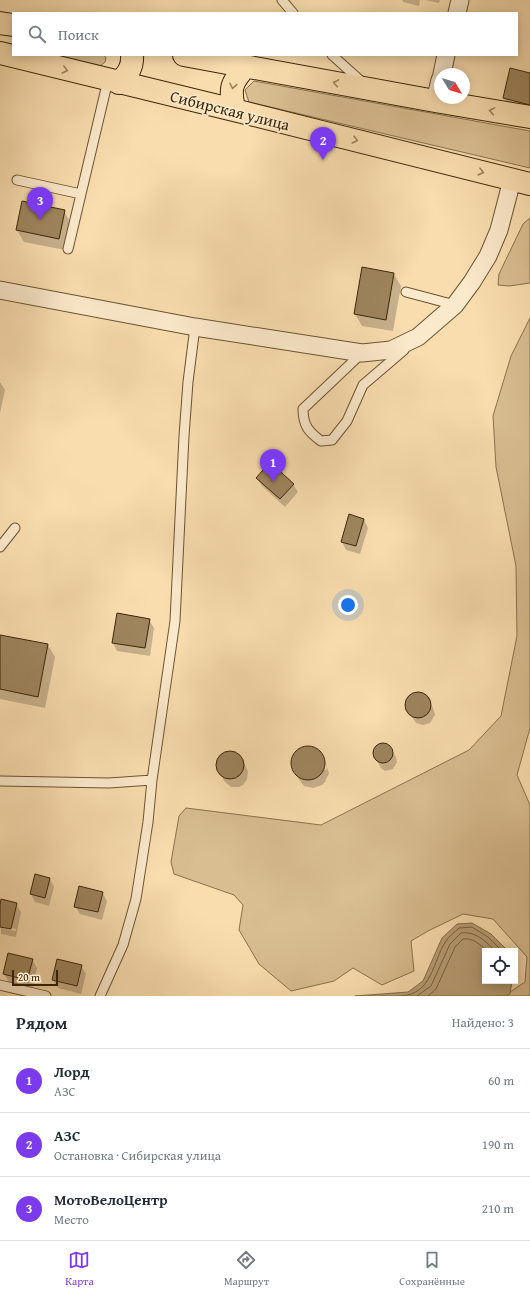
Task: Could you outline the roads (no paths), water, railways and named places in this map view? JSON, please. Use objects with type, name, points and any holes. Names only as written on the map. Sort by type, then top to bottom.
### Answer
[{"type":"main road","points":[[0,23],[12,25]]},
{"type":"main road","name":"Сибирская улица","points":[[0,53],[521,182]]},
{"type":"main road","points":[[114,82],[128,74],[133,64],[132,56]]},
{"type":"main road","points":[[190,56],[434,101]]},
{"type":"main road","points":[[234,110],[232,86],[235,78],[246,66]]},
{"type":"main road","points":[[453,104],[530,117]]},
{"type":"street","points":[[457,12],[460,0]]},
{"type":"street","points":[[443,68],[446,56]]},
{"type":"street","points":[[0,290],[195,327],[362,353],[391,350],[418,337],[455,305],[472,282],[488,256],[498,230],[521,182]]},
{"type":"lane","points":[[282,0],[292,12]]},
{"type":"lane","points":[[333,56],[368,89]]},
{"type":"lane","points":[[68,248],[81,194],[114,82]]},
{"type":"lane","points":[[16,180],[81,194]]},
{"type":"lane","points":[[406,292],[455,305]]},
{"type":"lane","points":[[100,996],[123,945],[136,899],[148,822],[152,780],[175,621],[184,436],[188,382],[195,327]]},
{"type":"lane","points":[[362,353],[303,409],[303,420],[311,433],[321,441],[332,440],[347,421],[364,385],[418,337]]},
{"type":"lane","points":[[0,547],[15,528]]},
{"type":"lane","points":[[0,781],[109,783],[152,780]]},
{"type":"lane","points":[[0,985],[46,996]]},
{"type":"water","points":[[472,923],[491,934],[505,948],[482,948],[482,984],[512,984],[510,994],[506,996],[355,996],[408,992],[423,981],[442,938],[457,924]]},
{"type":"place","name":"АЗС","points":[[323,160]]},
{"type":"place","name":"МотоВелоЦентр","points":[[40,220]]},
{"type":"place","name":"Лорд","points":[[273,482]]}]
